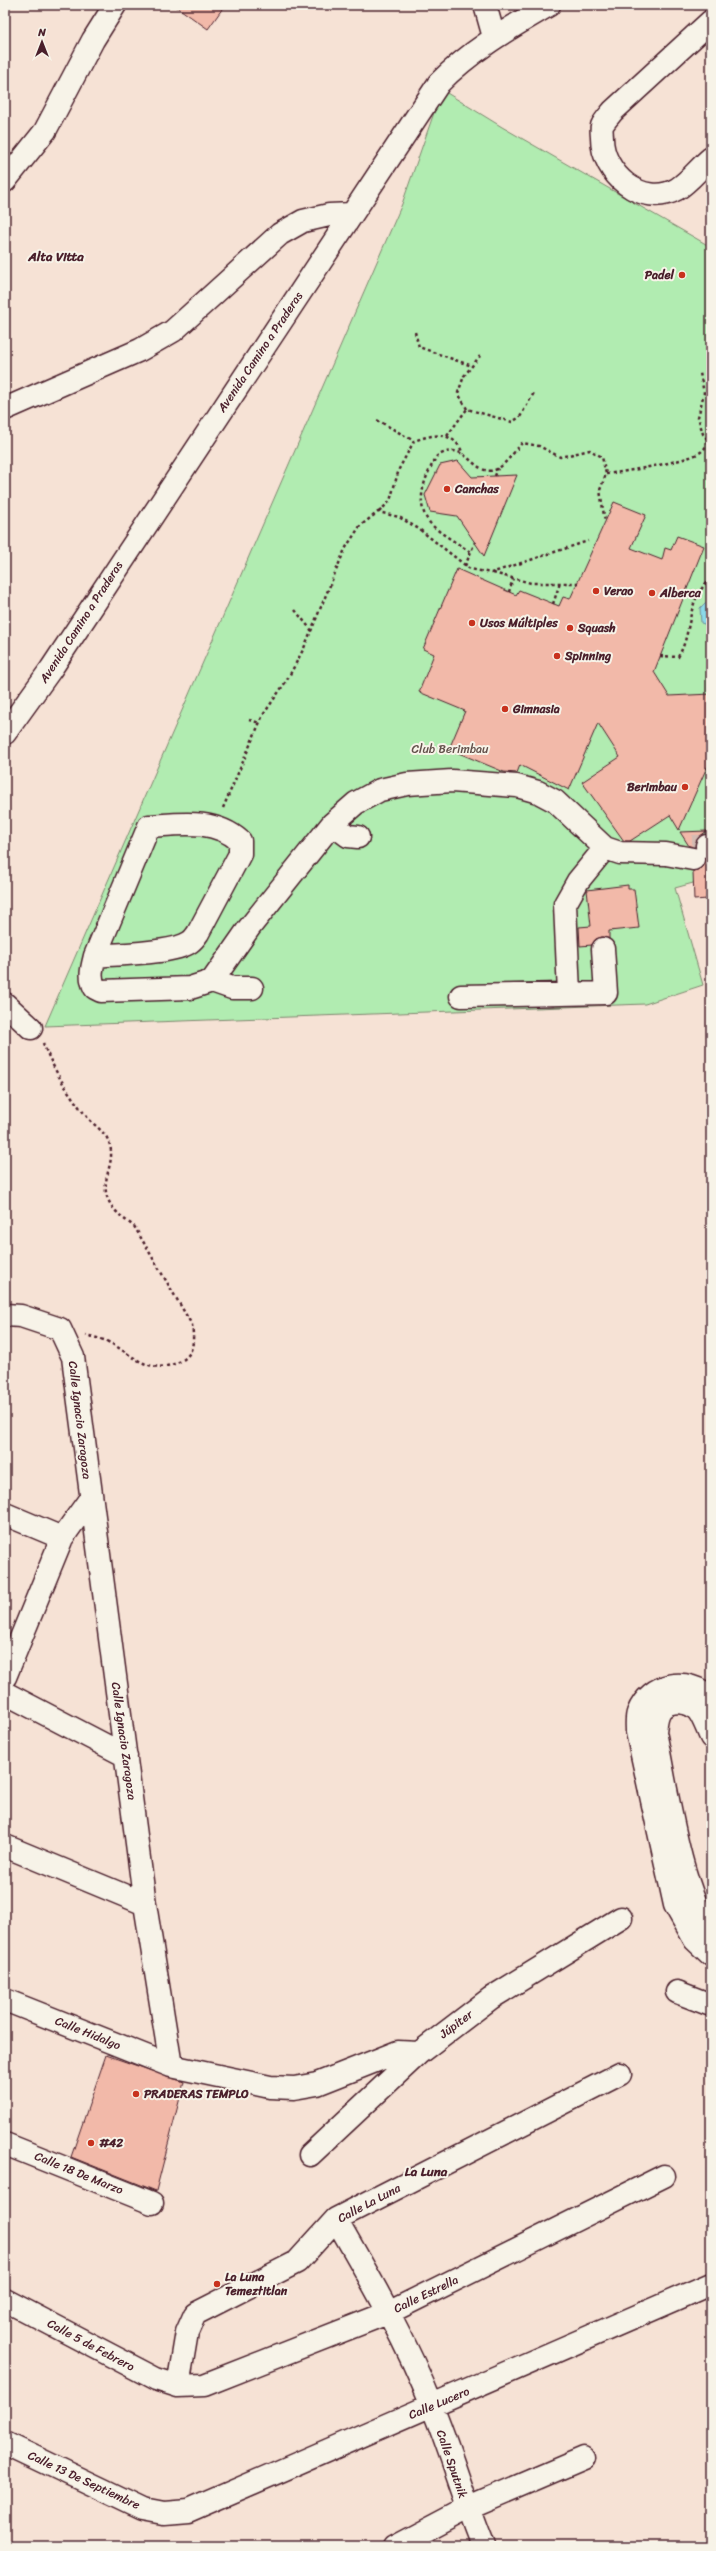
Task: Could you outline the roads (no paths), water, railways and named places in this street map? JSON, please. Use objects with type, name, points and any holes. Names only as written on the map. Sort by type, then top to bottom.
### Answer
[{"type":"street","points":[[5,181],[45,131],[93,40],[115,5]]},
{"type":"street","points":[[485,5],[494,37]]},
{"type":"street","name":"Avenida Camino a Praderas","points":[[5,733],[51,669],[439,83],[454,68],[494,37],[549,5]]},
{"type":"street","points":[[711,21],[613,111],[602,126],[602,146],[608,166],[621,181],[638,191],[660,194],[677,189],[711,158]]},
{"type":"street","points":[[5,409],[140,350],[173,331],[280,234],[303,221],[329,215],[352,214]]},
{"type":"street","points":[[212,981],[249,928],[332,824],[356,803],[380,790],[407,784],[452,781],[517,786],[538,792],[555,801],[605,848],[620,853],[636,855],[704,853]]},
{"type":"street","points":[[95,956],[144,952],[179,947],[191,942],[198,933],[242,847],[235,837],[216,827],[197,823],[149,826],[95,956],[91,973],[92,983],[95,988],[100,991],[190,988],[212,981],[232,988],[252,988]]},
{"type":"street","points":[[332,824],[348,836],[358,837]]},
{"type":"street","points":[[569,993],[565,904],[578,881],[605,848]]},
{"type":"street","points":[[461,996],[606,993],[603,949]]},
{"type":"street","points":[[5,1004],[31,1028]]},
{"type":"street","name":"Calle Ignacio Zaragoza","points":[[5,1315],[21,1316],[60,1329],[73,1357],[90,1499],[145,1904],[172,2066]]},
{"type":"street","points":[[5,1678],[62,1538],[90,1499]]},
{"type":"street","points":[[5,1514],[62,1538]]},
{"type":"street","points":[[711,1698],[703,1690],[690,1685],[675,1684],[658,1689],[645,1700],[637,1714],[637,1732],[675,1905],[695,1940],[711,1955]]},
{"type":"street","points":[[5,1693],[126,1756]]},
{"type":"street","points":[[711,1737],[699,1711],[688,1703],[673,1702],[662,1708],[656,1719],[656,1732],[684,1868],[693,1897],[711,1928]]},
{"type":"street","points":[[5,1846],[145,1904]]},
{"type":"street","name":"Júpiter","points":[[310,2155],[419,2053],[491,1998],[621,1918]]},
{"type":"street","points":[[677,1992],[711,2005]]},
{"type":"street","name":"Calle Hidalgo","points":[[5,2000],[172,2066],[270,2087],[294,2088],[316,2084],[398,2052],[419,2053]]},
{"type":"street","name":"Calle La Luna","points":[[178,2386],[187,2332],[195,2314],[297,2262],[336,2219],[620,2074]]},
{"type":"street","name":"Calle 18 De Marzo","points":[[5,2144],[152,2203]]},
{"type":"street","name":"Calle Estrella","points":[[178,2386],[204,2385],[390,2312],[664,2176]]},
{"type":"street","name":"Calle Sputnik","points":[[336,2219],[390,2312],[432,2406],[467,2508],[395,2546]]},
{"type":"street","name":"Calle Lucero","points":[[164,2513],[188,2511],[711,2284]]},
{"type":"street","name":"Calle 5 de Febrero","points":[[5,2300],[156,2379],[178,2386]]},
{"type":"street","name":"Calle 13 De Septiembre","points":[[5,2443],[143,2509],[164,2513]]},
{"type":"street","points":[[483,2546],[467,2508],[584,2458]]},
{"type":"water","points":[[705,603],[711,603],[710,626],[701,623],[700,608]]},
{"type":"tunnel","points":[[692,846],[707,846]]},
{"type":"place","name":"Padel","points":[[682,275]]},
{"type":"place","name":"Canchas","points":[[447,489]]},
{"type":"place","name":"Verao","points":[[596,591]]},
{"type":"place","name":"Alberca","points":[[652,593]]},
{"type":"place","name":"Usos Múltiples","points":[[472,623]]},
{"type":"place","name":"Squash","points":[[570,628]]},
{"type":"place","name":"Spinning","points":[[557,656]]},
{"type":"place","name":"Gimnasia","points":[[505,709]]},
{"type":"place","name":"Berimbau","points":[[685,787]]},
{"type":"place","name":"PRADERAS TEMPLO","points":[[136,2094]]},
{"type":"place","name":"#42","points":[[91,2143]]},
{"type":"place","name":"La Luna Temeztitlan","points":[[217,2284]]},
{"type":"district","name":"Alta Vitta","points":[[56,256]]},
{"type":"district","name":"La Luna","points":[[426,2171]]},
{"type":"park label","name":"Club Berimbau","points":[[450,749]]}]
